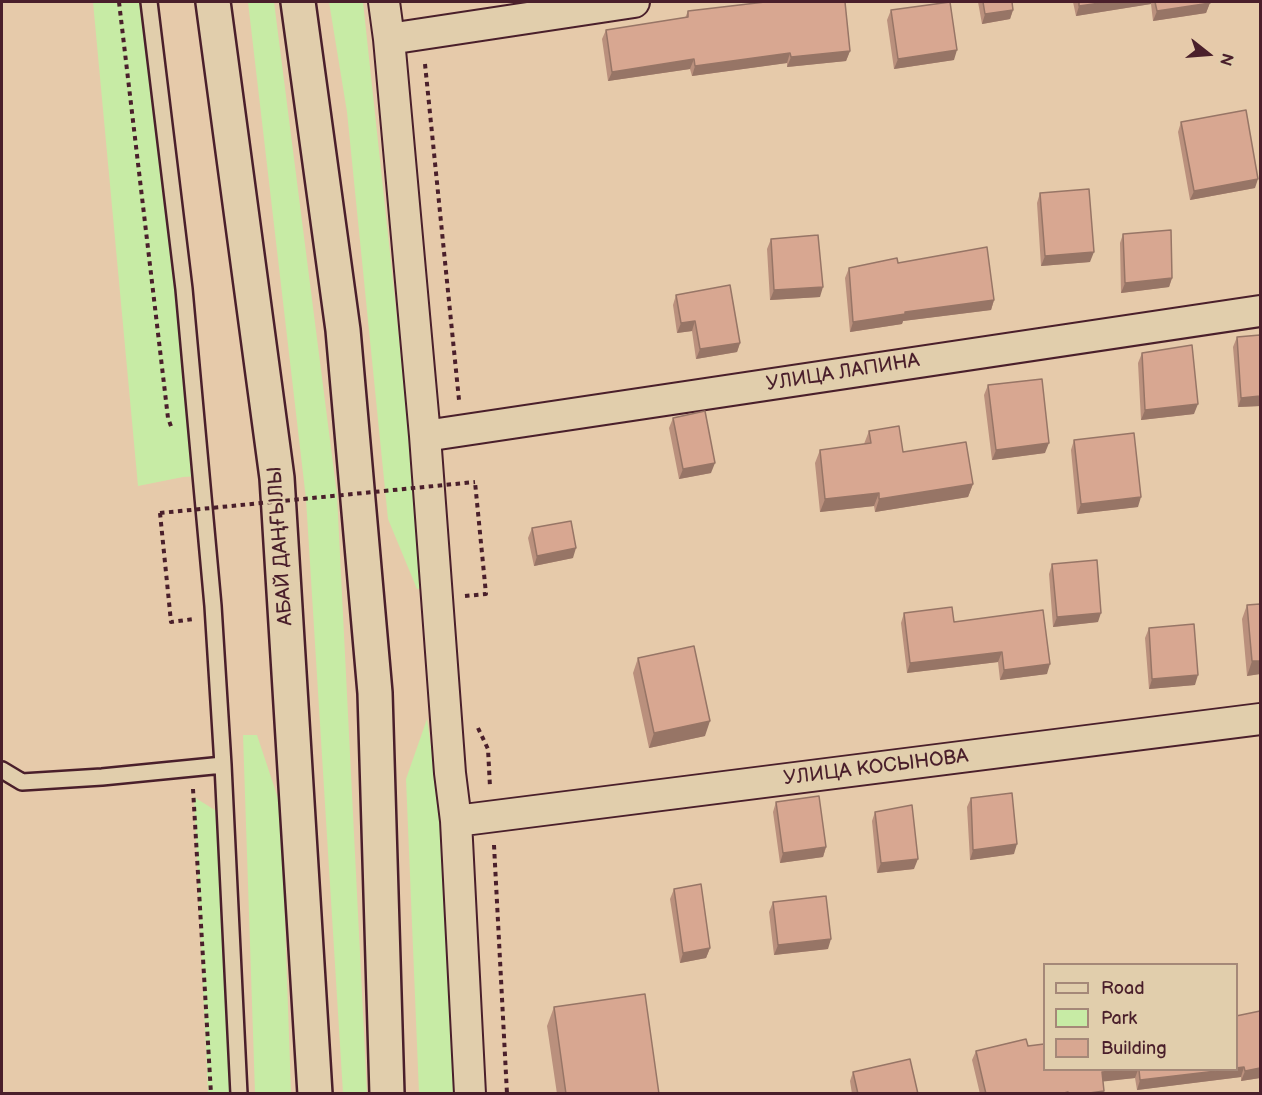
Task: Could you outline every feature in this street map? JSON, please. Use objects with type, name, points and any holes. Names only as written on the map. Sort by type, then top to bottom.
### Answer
[{"type":"main road","name":"АБАЙ ДАҢҒЫЛЫ","points":[[213,2],[278,478],[315,1094]]},
{"type":"main road","points":[[298,2],[343,330],[375,693],[387,1094]]},
{"type":"street","points":[[384,2],[425,436],[450,773],[456,821],[470,1094]]},
{"type":"street","points":[[388,39],[634,2]]},
{"type":"street","name":"УЛИЦА ЛАПИНА","points":[[425,436],[1260,311]]},
{"type":"street","name":"УЛИЦА КОСЫНОВА","points":[[456,821],[1260,719]]},
{"type":"lane","points":[[149,2],[185,301],[213,606],[239,1094]]},
{"type":"lane","points":[[2,770],[22,782],[223,765]]},
{"type":"path","points":[[119,2],[168,418],[172,429]]},
{"type":"path","points":[[420,34],[460,405]]},
{"type":"path","points":[[196,618],[171,622],[160,513],[475,482],[486,594],[462,596]]},
{"type":"path","points":[[192,768],[211,1094]]},
{"type":"green space","points":[[93,2],[149,2],[201,476],[183,477],[138,486]]},
{"type":"green space","points":[[248,2],[274,2],[337,495],[367,1093],[343,1093],[306,499]]},
{"type":"green space","points":[[329,2],[363,2],[426,588],[417,589],[388,519],[347,112]]},
{"type":"green space","points":[[427,719],[442,820],[455,1093],[419,1093],[406,779]]},
{"type":"green space","points":[[243,735],[257,735],[281,807],[291,1093],[255,1093]]},
{"type":"green space","points":[[194,797],[226,817],[239,1093],[208,1093]]},
{"type":"building","points":[[765,2],[845,2],[850,51],[791,57],[790,53],[695,66],[694,59],[612,72],[606,30],[688,17],[688,11]]},
{"type":"building","points":[[950,2],[957,50],[898,59],[891,10]]},
{"type":"building","points":[[983,2],[1012,2],[1013,10],[985,14]]},
{"type":"building","points":[[1079,2],[1107,2],[1079,6]]},
{"type":"building","points":[[1155,2],[1210,2],[1210,3],[1157,11]]},
{"type":"building","points":[[1246,110],[1258,179],[1194,191],[1181,122]]},
{"type":"building","points":[[1089,189],[1094,252],[1045,256],[1040,193]]},
{"type":"building","points":[[1171,230],[1172,278],[1125,283],[1123,234]]},
{"type":"building","points":[[818,235],[823,287],[774,290],[771,239]]},
{"type":"building","points":[[987,247],[994,300],[905,312],[905,314],[853,322],[849,268],[897,258],[898,263]]},
{"type":"building","points":[[730,285],[740,343],[700,349],[695,321],[681,323],[676,295]]},
{"type":"building","points":[[1260,335],[1260,396],[1241,398],[1237,337]]},
{"type":"building","points":[[1192,345],[1198,404],[1145,410],[1142,353]]},
{"type":"building","points":[[1042,379],[1049,443],[996,450],[988,385]]},
{"type":"building","points":[[705,411],[715,463],[683,469],[673,418]]},
{"type":"building","points":[[899,426],[903,452],[966,442],[973,484],[879,499],[879,493],[825,499],[820,450],[871,443],[869,431]]},
{"type":"building","points":[[1134,433],[1141,497],[1081,504],[1074,440]]},
{"type":"building","points":[[571,521],[576,548],[537,556],[532,528]]},
{"type":"building","points":[[1097,560],[1101,613],[1057,617],[1052,564]]},
{"type":"building","points":[[1260,604],[1260,661],[1252,661],[1247,605]]},
{"type":"building","points":[[952,607],[954,622],[1043,610],[1050,664],[1004,670],[1002,652],[910,663],[904,613]]},
{"type":"building","points":[[1194,624],[1198,675],[1152,679],[1149,628]]},
{"type":"building","points":[[694,646],[710,721],[654,733],[638,658]]},
{"type":"building","points":[[1012,793],[1017,844],[973,850],[971,798]]},
{"type":"building","points":[[819,796],[826,847],[783,853],[776,802]]},
{"type":"building","points":[[912,805],[918,859],[881,863],[875,812]]},
{"type":"building","points":[[701,884],[710,948],[683,953],[674,889]]},
{"type":"building","points":[[826,896],[831,939],[778,945],[773,902]]},
{"type":"building","points":[[645,994],[659,1094],[566,1094],[554,1007]]},
{"type":"building","points":[[1260,1011],[1260,1068],[1245,1071],[1244,1067],[1238,1068],[1238,1016]]},
{"type":"building","points":[[1026,1039],[1028,1046],[1043,1044],[1043,1071],[1114,1071],[1102,1072],[1104,1091],[1082,1094],[1068,1094],[1068,1092],[1060,1094],[986,1094],[976,1051]]},
{"type":"building","points":[[910,1059],[918,1094],[858,1094],[853,1072]]},
{"type":"building","points":[[1139,1071],[1216,1071],[1140,1080]]}]
